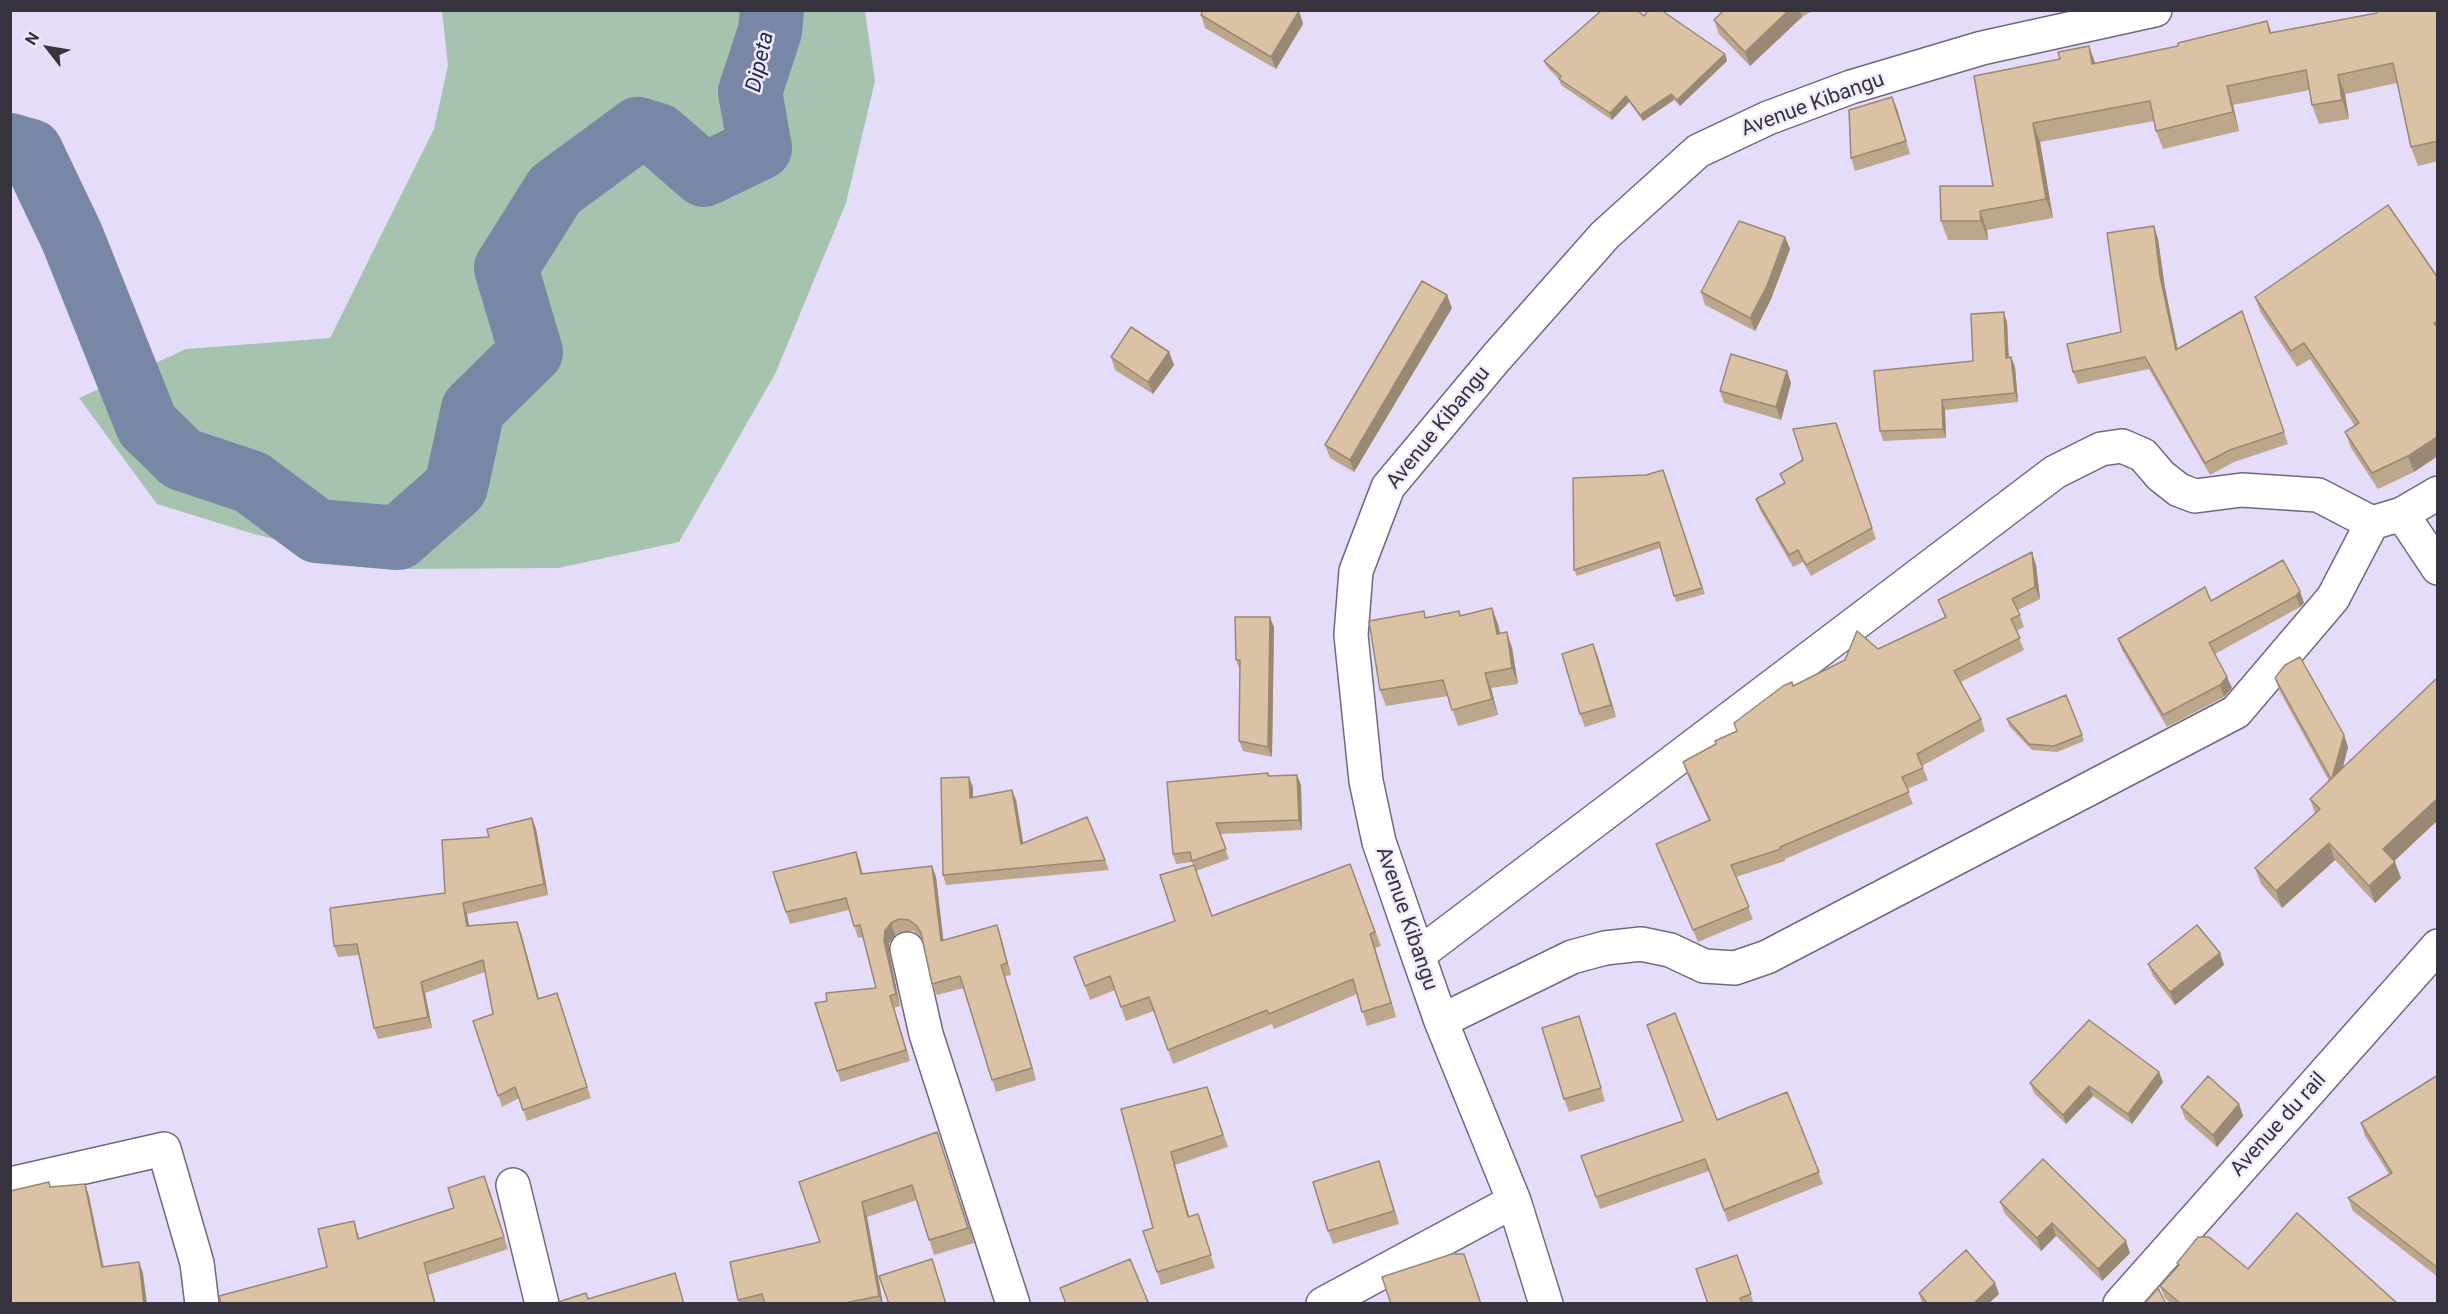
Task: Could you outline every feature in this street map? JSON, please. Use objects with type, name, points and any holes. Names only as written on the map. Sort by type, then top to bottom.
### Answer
[{"type":"street","name":"Avenue Kibangu","points":[[1546,1304],[1514,1201],[1441,1021],[1418,956],[1379,842],[1366,781],[1351,635],[1356,571],[1388,488],[1496,358],[1605,235],[1698,151],[1768,118],[1851,87],[1982,48],[2155,10]]},
{"type":"street","points":[[1418,956],[2055,472],[2101,449],[2122,446],[2144,455],[2161,476],[2179,490],[2195,496],[2242,490],[2318,495],[2387,518],[2438,568]]},
{"type":"street","points":[[1441,1021],[1572,957],[1605,948],[1641,944],[1670,950],[1704,966],[1736,968],[1767,957],[2236,712],[2332,598],[2387,518],[2438,493]]},
{"type":"street","name":"Avenue du rail","points":[[2120,1304],[2438,946]]},
{"type":"street","points":[[907,949],[926,1034],[1014,1304]]},
{"type":"street","points":[[10,1184],[164,1149],[197,1263],[202,1304]]},
{"type":"street","points":[[513,1185],[542,1304]]},
{"type":"street","points":[[1323,1304],[1514,1201]]},
{"type":"green space","points":[[442,11],[865,11],[875,81],[846,203],[775,374],[679,542],[558,568],[392,569],[254,534],[157,504],[79,398],[186,349],[330,338],[434,129],[448,65]]},
{"type":"building","points":[[1203,10],[1299,11],[1271,57],[1201,15]]},
{"type":"building","points":[[1602,10],[1637,10],[1644,16],[1648,10],[1661,10],[1725,54],[1677,100],[1671,94],[1640,115],[1626,96],[1610,113],[1559,79],[1561,76],[1544,61]]},
{"type":"building","points":[[1724,10],[1789,10],[1745,52],[1714,20]]},
{"type":"building","points":[[2377,10],[2438,10],[2438,141],[2411,147],[2393,63],[2338,75],[2342,100],[2312,105],[2306,70],[2227,86],[2233,112],[2156,131],[2150,101],[2033,123],[2046,199],[1980,211],[1981,221],[1941,221],[1940,186],[1993,186],[1974,76],[2060,59],[2058,52],[2089,46],[2092,64],[2178,46],[2178,43],[2267,21],[2270,33],[2377,13]]},
{"type":"building","points":[[1892,97],[1906,141],[1851,158],[1849,110]]},
{"type":"building","points":[[2388,205],[2438,278],[2438,321],[2434,323],[2438,328],[2438,436],[2408,456],[2372,473],[2345,432],[2359,423],[2304,343],[2291,351],[2255,297]]},
{"type":"building","points":[[1739,221],[1785,237],[1767,286],[1750,318],[1701,292]]},
{"type":"building","points":[[2154,226],[2160,276],[2176,350],[2242,311],[2284,432],[2230,450],[2205,463],[2145,357],[2073,372],[2067,344],[2121,332],[2107,233]]},
{"type":"building","points":[[1422,281],[1447,295],[1350,460],[1325,445]]},
{"type":"building","points":[[2004,312],[2006,358],[2011,357],[2015,393],[1942,400],[1943,429],[1880,431],[1874,371],[1973,361],[1971,314]]},
{"type":"building","points":[[1131,327],[1169,352],[1148,382],[1111,357]]},
{"type":"building","points":[[1731,354],[1787,371],[1776,407],[1720,391]]},
{"type":"building","points":[[1836,423],[1872,528],[1806,565],[1798,550],[1789,555],[1756,499],[1785,483],[1780,474],[1803,460],[1793,429]]},
{"type":"building","points":[[1663,470],[1702,588],[1674,596],[1659,542],[1574,570],[1573,478],[1646,475]]},
{"type":"building","points":[[2032,552],[2035,587],[2012,599],[2020,615],[2011,619],[2020,638],[1954,671],[1981,719],[1917,754],[1923,768],[1902,777],[1909,792],[1780,847],[1781,849],[1731,865],[1749,907],[1693,930],[1656,844],[1710,820],[1683,762],[1716,744],[1715,741],[1737,731],[1734,723],[1783,686],[1792,682],[1793,686],[1845,660],[1857,631],[1878,649],[1946,617],[1938,600]]},
{"type":"building","points":[[2283,560],[2300,591],[2296,596],[2209,643],[2227,677],[2220,685],[2163,715],[2118,639],[2205,587],[2211,601]]},
{"type":"building","points":[[1492,608],[1497,634],[1507,632],[1512,668],[1485,673],[1492,699],[1452,710],[1443,680],[1380,690],[1369,621],[1424,611],[1425,618],[1459,611],[1460,616]]},
{"type":"building","points":[[1235,617],[1270,617],[1268,747],[1239,741],[1240,660],[1236,660]]},
{"type":"building","points":[[1593,644],[1611,705],[1580,714],[1562,654]]},
{"type":"building","points":[[2300,657],[2344,735],[2331,779],[2275,678],[2285,665]]},
{"type":"building","points":[[2436,679],[2438,681],[2438,798],[2383,849],[2395,862],[2369,886],[2329,843],[2276,891],[2255,868],[2320,809],[2310,799]]},
{"type":"building","points":[[2066,695],[2082,735],[2054,746],[2029,744],[2007,719]]},
{"type":"building","points":[[1268,773],[1268,776],[1297,775],[1299,820],[1216,823],[1226,849],[1192,861],[1190,852],[1173,854],[1167,782]]},
{"type":"building","points":[[969,777],[970,798],[1012,790],[1021,844],[1087,817],[1105,860],[943,875],[941,778]]},
{"type":"building","points":[[532,818],[544,884],[463,903],[467,926],[517,922],[538,999],[557,993],[587,1087],[523,1110],[515,1087],[498,1096],[473,1021],[493,1014],[483,960],[421,982],[428,1017],[374,1028],[357,944],[334,946],[330,908],[445,893],[442,840],[489,837],[487,829]]},
{"type":"building","points":[[856,852],[861,874],[932,866],[941,941],[997,925],[1007,963],[1001,965],[1032,1068],[992,1080],[960,976],[932,984],[921,933],[909,920],[899,919],[891,923],[885,931],[884,941],[896,994],[890,996],[906,1050],[837,1071],[815,1003],[827,1001],[826,993],[876,988],[860,925],[854,926],[846,898],[786,912],[773,872]]},
{"type":"building","points":[[1350,864],[1375,932],[1370,934],[1391,1003],[1362,1012],[1353,979],[1269,1014],[1267,1010],[1168,1050],[1149,997],[1121,1007],[1110,976],[1085,986],[1074,957],[1175,921],[1160,875],[1194,865],[1212,916]]},
{"type":"building","points":[[2197,925],[2220,953],[2170,992],[2148,964]]},
{"type":"building","points":[[1675,1013],[1717,1120],[1787,1092],[1819,1172],[1724,1210],[1705,1159],[1596,1197],[1581,1156],[1683,1121],[1647,1025]]},
{"type":"building","points":[[1579,1016],[1601,1088],[1564,1099],[1542,1028]]},
{"type":"building","points":[[2089,1020],[2159,1072],[2128,1114],[2089,1086],[2063,1115],[2030,1083]]},
{"type":"building","points":[[2438,1075],[2438,1268],[2348,1198],[2392,1173],[2361,1123]]},
{"type":"building","points":[[2208,1076],[2239,1104],[2213,1135],[2181,1107]]},
{"type":"building","points":[[1207,1087],[1223,1135],[1171,1152],[1188,1217],[1198,1214],[1211,1255],[1157,1272],[1143,1231],[1153,1228],[1121,1109]]},
{"type":"building","points":[[937,1132],[968,1228],[929,1240],[912,1185],[862,1202],[879,1296],[840,1304],[765,1304],[762,1294],[738,1300],[730,1262],[820,1242],[799,1182]]},
{"type":"building","points":[[2043,1159],[2126,1241],[2098,1269],[2052,1223],[2037,1238],[2000,1202]]},
{"type":"building","points":[[1379,1161],[1394,1211],[1328,1231],[1313,1182]]},
{"type":"building","points":[[484,1176],[504,1237],[424,1263],[435,1304],[221,1304],[219,1296],[327,1267],[318,1229],[354,1221],[358,1239],[454,1208],[448,1188]]},
{"type":"building","points":[[49,1182],[50,1187],[85,1184],[102,1267],[139,1262],[144,1304],[10,1304],[10,1191]]},
{"type":"building","points":[[2297,1213],[2398,1304],[2181,1304],[2160,1286],[2179,1265],[2177,1263],[2198,1237],[2209,1237],[2248,1269]]},
{"type":"building","points":[[1966,1250],[1995,1283],[1973,1304],[1928,1304],[1919,1293]]},
{"type":"building","points":[[1452,1254],[1464,1254],[1481,1304],[1391,1304],[1382,1277]]},
{"type":"building","points":[[1737,1255],[1751,1294],[1740,1298],[1742,1304],[1708,1304],[1696,1269]]},
{"type":"building","points":[[932,1259],[946,1304],[889,1304],[879,1276]]},
{"type":"building","points":[[1130,1259],[1148,1302],[1145,1304],[1066,1304],[1060,1288]]},
{"type":"building","points":[[675,1273],[684,1304],[555,1303],[586,1293],[588,1299]]},
{"type":"building","points":[[2158,1288],[2166,1304],[2144,1304]]},
{"type":"waterway","name":"Dipeta","points":[[10,145],[31,151],[72,237],[147,425],[182,459],[251,482],[317,531],[398,538],[456,487],[473,409],[531,352],[506,268],[555,190],[638,129],[658,135],[704,175],[760,148],[750,92],[770,31],[772,10]]}]
